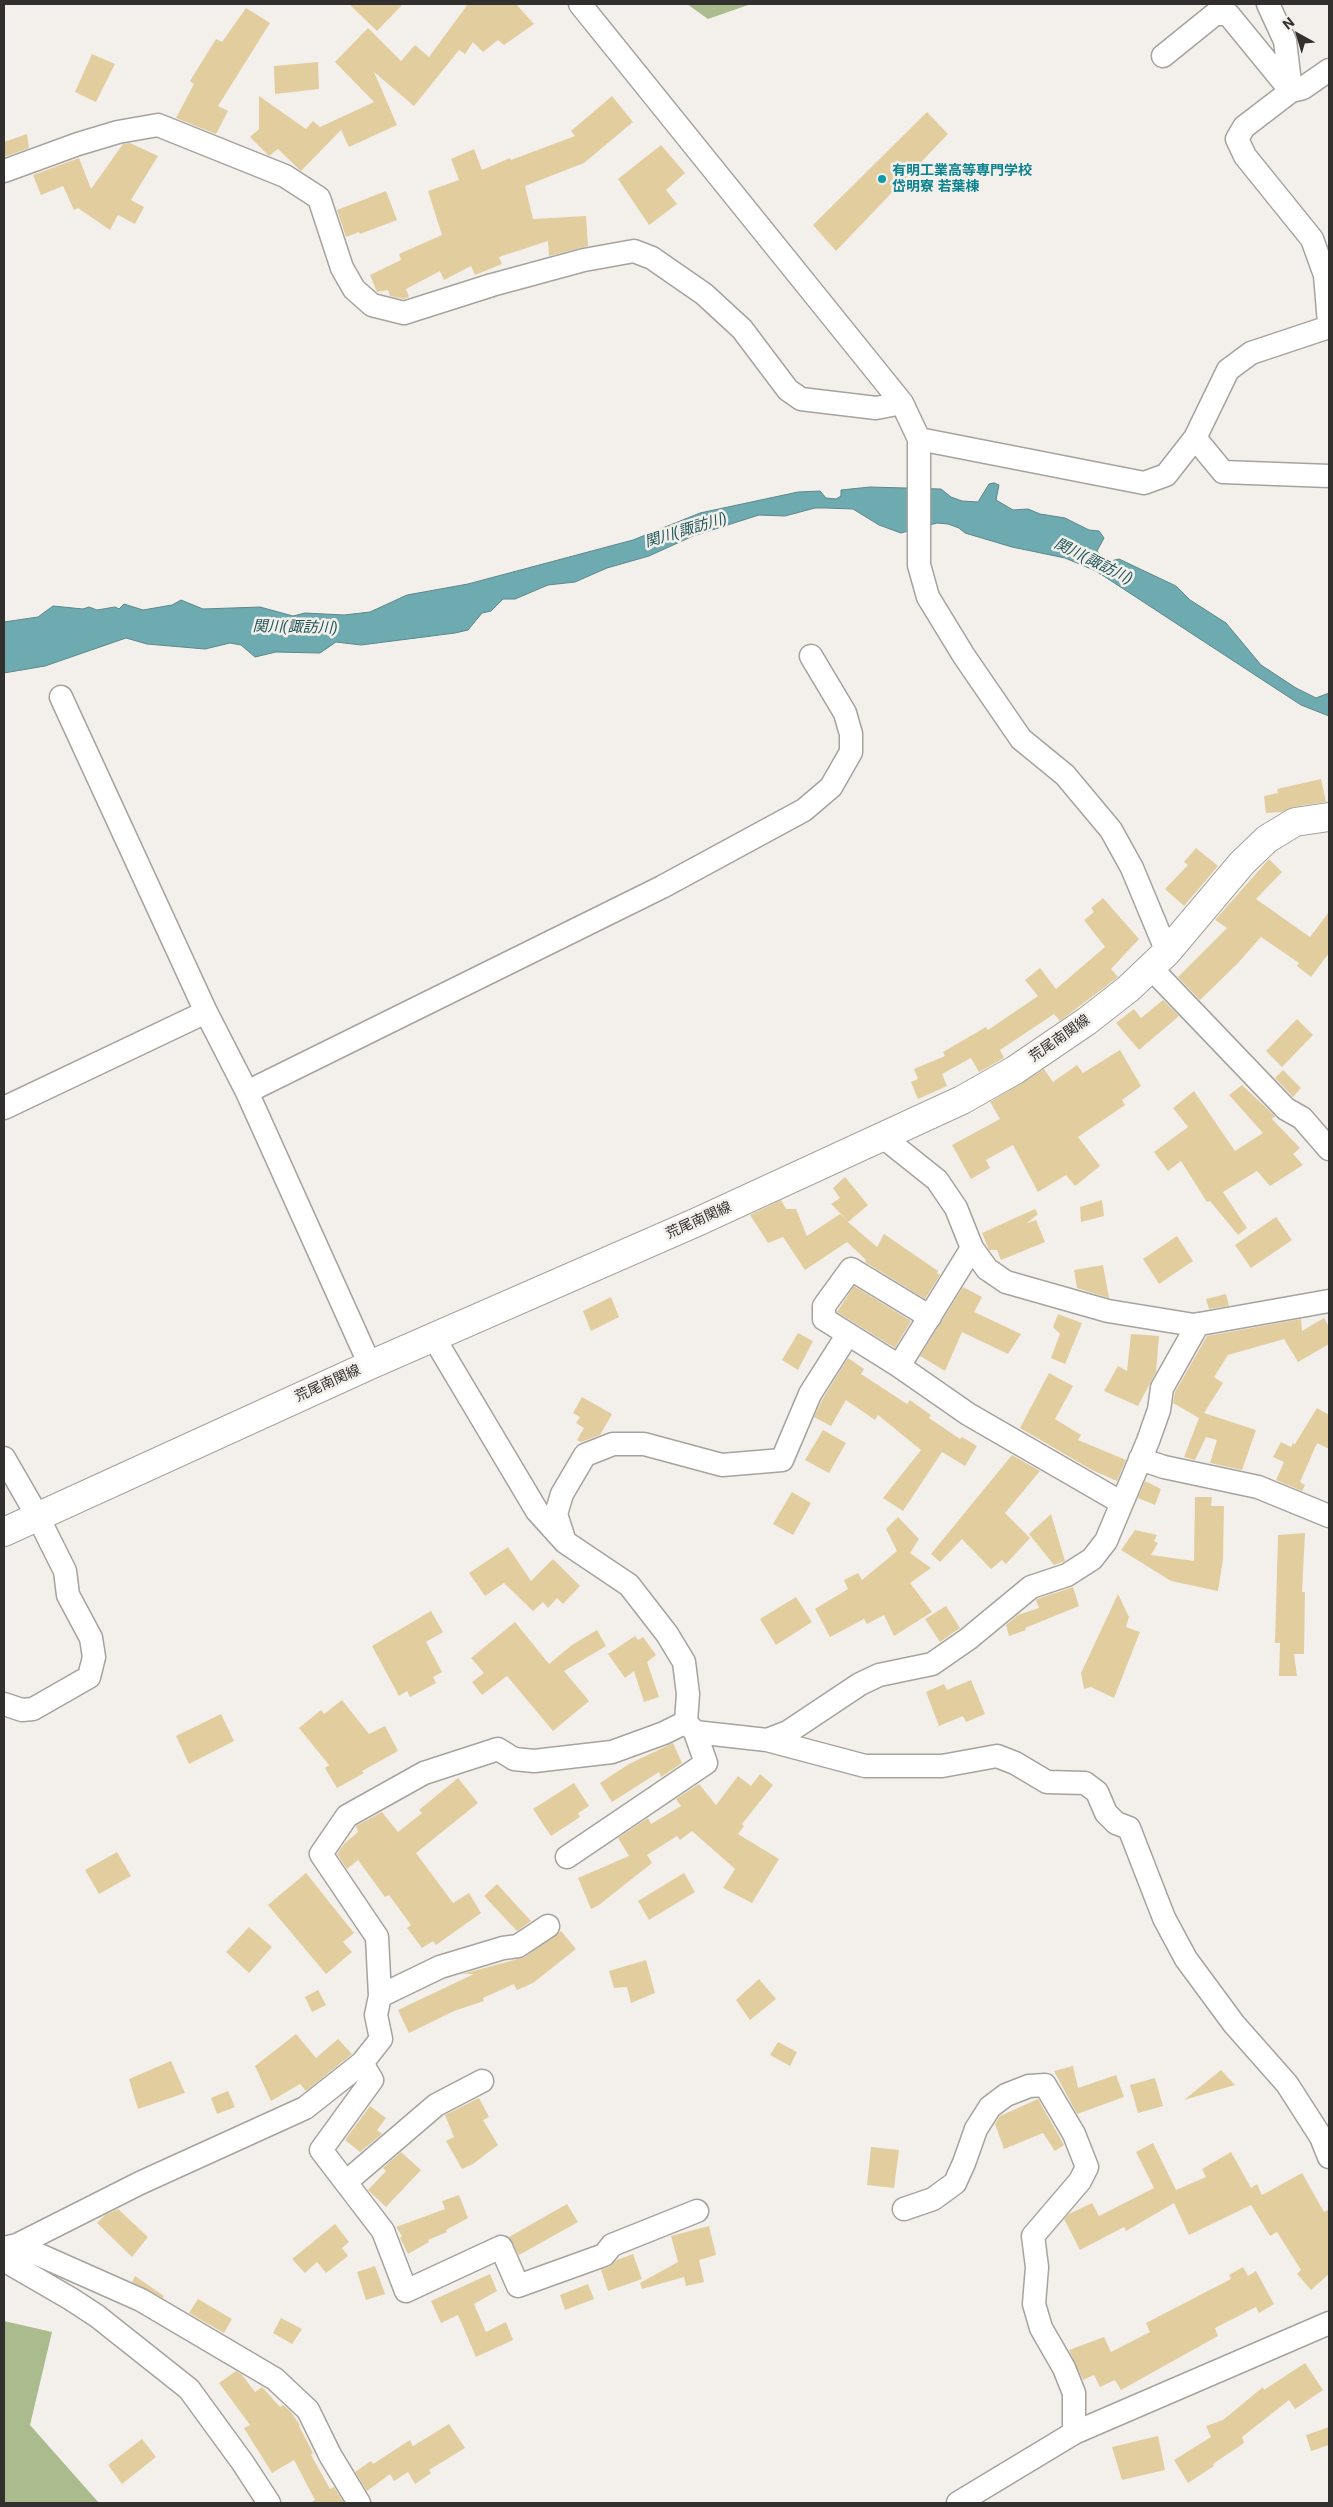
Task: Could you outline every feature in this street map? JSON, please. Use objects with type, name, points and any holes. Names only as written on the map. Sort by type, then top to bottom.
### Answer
[{"type":"main road","name":"荒尾南関線","points":[[4,1532],[370,1365],[434,1338],[962,1100],[1015,1070],[1087,1021],[1128,988],[1159,959],[1242,863],[1267,839],[1295,822],[1329,817]]},
{"type":"street","points":[[580,4],[902,403],[919,449],[919,565],[928,597],[964,656],[1021,738],[1064,774],[1111,830],[1132,868],[1159,959],[1286,1109],[1302,1118],[1329,1149]]},
{"type":"street","points":[[1268,4],[1285,41],[1291,91]]},
{"type":"street","points":[[1163,56],[1215,14],[1228,14],[1291,91]]},
{"type":"street","points":[[1329,70],[1303,88],[1291,91],[1244,127],[1236,139],[1245,156],[1312,239],[1326,275],[1329,323]]},
{"type":"street","points":[[4,172],[78,144],[118,132],[158,125],[285,176],[319,198],[342,268],[354,289],[372,305],[404,313],[492,285],[584,260],[634,251],[652,258],[704,294],[742,329],[788,390],[801,399],[876,408],[902,403]]},
{"type":"street","points":[[919,449],[1144,483],[1166,475],[1194,438],[1228,370],[1250,353],[1329,327]]},
{"type":"street","points":[[1194,438],[1223,472],[1329,476]]},
{"type":"street","points":[[247,1092],[662,887],[804,810],[831,787],[850,752],[851,743],[851,734],[845,712],[811,656]]},
{"type":"street","points":[[61,697],[206,1012],[247,1092],[370,1365]]},
{"type":"street","points":[[4,1108],[206,1012]]},
{"type":"street","points":[[883,1137],[937,1180],[956,1208],[972,1248],[987,1269],[1006,1282],[1108,1312],[1198,1324],[1329,1300]]},
{"type":"street","points":[[899,1366],[972,1248]]},
{"type":"street","points":[[930,1317],[851,1269],[824,1306],[824,1319],[899,1366],[968,1414],[1122,1503]]},
{"type":"street","points":[[767,1740],[788,1732],[860,1684],[878,1675],[932,1664],[968,1639],[1031,1587],[1067,1575],[1092,1559],[1106,1541],[1122,1503],[1159,1410],[1162,1388],[1198,1324]]},
{"type":"street","points":[[565,1542],[556,1514],[562,1494],[585,1455],[613,1444],[644,1444],[722,1465],[782,1460],[810,1394],[848,1334]]},
{"type":"street","points":[[434,1338],[537,1511],[565,1542],[629,1585],[667,1634],[684,1662],[691,1727],[706,1763],[568,1857]]},
{"type":"street","points":[[4,1458],[38,1517],[65,1571],[68,1595],[90,1638],[94,1657],[89,1677],[33,1709],[22,1710],[4,1704]]},
{"type":"street","points":[[1140,1459],[1164,1467],[1258,1487],[1329,1516]]},
{"type":"street","points":[[8,2251],[140,2183],[305,2108],[362,2063],[381,2040],[376,2014],[380,1996],[377,1938],[321,1854],[347,1816],[424,1774],[498,1750],[514,1759],[534,1761],[612,1752],[664,1733],[691,1727],[767,1740],[864,1766],[942,1766],[997,1756],[1015,1763],[1047,1782],[1085,1783],[1097,1792],[1106,1813],[1116,1823],[1129,1828],[1164,1918],[1186,1959],[1234,2024],[1287,2084],[1327,2137]]},
{"type":"street","points":[[380,1996],[440,1966],[503,1948],[518,1946],[548,1926]]},
{"type":"street","points":[[362,2063],[372,2080],[321,2150],[383,2231],[406,2291],[501,2247],[518,2286],[604,2255],[612,2245],[697,2211]]},
{"type":"street","points":[[346,2182],[436,2105],[482,2081]]},
{"type":"street","points":[[904,2208],[933,2198],[955,2183],[976,2129],[990,2107],[1006,2095],[1029,2086],[1045,2086],[1074,2134],[1087,2167],[1080,2181],[1033,2236],[1037,2267],[1034,2304],[1041,2328],[1064,2368],[1074,2394],[1074,2433]]},
{"type":"street","points":[[8,2251],[126,2337],[189,2389],[270,2503]]},
{"type":"street","points":[[8,2251],[141,2300],[276,2379],[308,2410],[334,2461],[359,2503]]},
{"type":"street","points":[[958,2503],[1074,2433],[1329,2323]]},
{"type":"green space","points":[[687,4],[751,4],[708,19]]},
{"type":"green space","points":[[4,2321],[52,2332],[30,2425],[99,2503],[4,2503]]},
{"type":"water","name":"関川(諏訪川)","points":[[989,484],[999,485],[996,500],[1013,510],[1028,509],[1040,514],[1065,518],[1089,530],[1099,531],[1104,538],[1097,551],[1103,558],[1111,561],[1119,559],[1176,586],[1190,600],[1226,623],[1261,665],[1296,688],[1316,698],[1329,693],[1329,716],[1301,705],[1096,571],[1065,558],[1012,547],[965,533],[959,528],[948,524],[937,523],[901,533],[879,525],[853,509],[826,508],[815,508],[785,516],[759,515],[693,536],[649,556],[607,568],[575,582],[548,585],[515,599],[503,599],[491,611],[482,613],[468,630],[455,633],[361,645],[336,642],[320,653],[276,652],[255,657],[241,645],[230,643],[205,649],[147,644],[126,638],[45,666],[4,673],[4,622],[38,617],[53,606],[83,609],[89,607],[97,610],[115,607],[119,609],[124,604],[143,610],[172,605],[181,600],[203,609],[260,607],[293,616],[305,613],[344,615],[370,612],[407,595],[468,584],[633,540],[700,513],[798,492],[820,491],[826,498],[836,499],[841,496],[841,490],[870,487],[941,489],[951,497],[962,501],[978,502]]},
{"type":"building","points":[[349,4],[403,4],[377,31]]},
{"type":"building","points":[[468,4],[516,4],[534,24],[504,45],[498,40],[483,52],[473,42],[465,54],[459,50],[414,106],[374,72],[397,125],[349,147],[341,130],[301,171],[278,149],[269,156],[250,137],[259,129],[259,96],[306,129],[313,121],[320,127],[374,102],[335,62],[368,28],[401,61],[415,45],[429,57]]},
{"type":"building","points":[[246,8],[270,23],[218,106],[228,111],[216,134],[176,118],[194,84],[190,81],[216,39],[222,42]]},
{"type":"building","points":[[92,54],[115,64],[96,102],[75,92]]},
{"type":"building","points":[[318,62],[319,89],[275,94],[274,66]]},
{"type":"building","points":[[612,96],[633,122],[584,163],[525,186],[533,219],[586,216],[588,246],[549,256],[548,241],[499,257],[502,264],[475,275],[471,266],[444,280],[440,271],[406,289],[409,297],[404,299],[390,296],[388,290],[377,292],[370,275],[401,260],[399,254],[442,235],[428,191],[459,180],[451,159],[474,149],[482,170],[510,158],[511,160],[575,136],[571,131]]},
{"type":"building","name":"有明工業高等専門学校 岱明寮 若葉棟","points":[[927,112],[948,134],[836,251],[813,225]]},
{"type":"building","points":[[27,134],[29,148],[4,157],[4,142]]},
{"type":"building","points":[[130,143],[158,156],[131,200],[144,207],[135,224],[118,215],[110,230],[78,208],[74,210],[63,186],[41,195],[33,175],[79,158],[91,189],[123,144]]},
{"type":"building","points":[[661,145],[685,173],[666,190],[677,204],[649,225],[618,179]]},
{"type":"building","points":[[386,191],[397,220],[360,234],[359,232],[346,237],[337,210]]},
{"type":"building","points":[[1321,779],[1326,802],[1293,807],[1282,812],[1266,813],[1264,796],[1278,793],[1277,789]]},
{"type":"building","points":[[1196,848],[1218,866],[1184,906],[1165,889],[1188,865],[1184,862]]},
{"type":"building","points":[[1269,859],[1282,872],[1256,899],[1310,937],[1329,912],[1329,953],[1311,977],[1297,966],[1299,963],[1261,937],[1238,963],[1200,1000],[1178,977],[1227,928],[1215,920]]},
{"type":"building","points":[[1103,898],[1139,939],[1111,969],[1118,977],[1060,1021],[1054,1014],[1000,1050],[1004,1058],[979,1072],[971,1058],[942,1074],[947,1086],[918,1099],[911,1082],[918,1079],[914,1069],[945,1056],[943,1052],[986,1027],[988,1030],[1038,996],[1025,980],[1040,968],[1056,989],[1105,947],[1084,920],[1094,912],[1091,908]]},
{"type":"building","points":[[1163,1000],[1179,1016],[1139,1050],[1116,1023],[1134,1009],[1141,1018]]},
{"type":"building","points":[[1297,1019],[1313,1035],[1282,1067],[1266,1051]]},
{"type":"building","points":[[1120,1050],[1141,1086],[1122,1100],[1125,1105],[1078,1137],[1100,1166],[1075,1186],[1066,1175],[1038,1192],[1013,1145],[986,1160],[990,1168],[971,1179],[952,1145],[1000,1119],[990,1102],[1044,1069],[1053,1082],[1077,1065],[1083,1073]]},
{"type":"building","points":[[1283,1070],[1301,1088],[1293,1097],[1275,1078]]},
{"type":"building","points":[[1242,1085],[1275,1116],[1272,1119],[1300,1148],[1293,1154],[1303,1165],[1270,1186],[1257,1171],[1223,1192],[1247,1228],[1238,1235],[1210,1201],[1207,1202],[1181,1161],[1168,1171],[1154,1152],[1188,1127],[1173,1108],[1194,1091],[1235,1151],[1263,1133],[1229,1095]]},
{"type":"building","points":[[845,1177],[868,1205],[848,1222],[877,1247],[884,1234],[938,1271],[937,1273],[940,1275],[925,1299],[865,1262],[866,1260],[847,1242],[805,1270],[783,1237],[768,1243],[750,1215],[781,1200],[786,1209],[796,1209],[807,1236],[840,1214],[848,1221],[831,1204],[840,1198],[833,1188]]},
{"type":"building","points":[[1102,1200],[1104,1216],[1081,1222],[1080,1207]]},
{"type":"building","points":[[1035,1209],[1038,1214],[1027,1223],[1036,1220],[1045,1242],[1001,1260],[997,1250],[989,1250],[982,1233]]},
{"type":"building","points":[[1276,1217],[1292,1240],[1251,1268],[1235,1245]]},
{"type":"building","points":[[1177,1236],[1193,1261],[1159,1284],[1143,1259]]},
{"type":"building","points":[[1103,1265],[1109,1298],[1077,1288],[1074,1270]]},
{"type":"building","points":[[854,1286],[911,1321],[895,1348],[837,1312]]},
{"type":"building","points":[[963,1287],[982,1297],[974,1312],[1021,1334],[1008,1354],[962,1332],[945,1371],[920,1356]]},
{"type":"building","points":[[1226,1294],[1229,1306],[1209,1309],[1206,1299]]},
{"type":"building","points":[[611,1297],[619,1317],[591,1331],[583,1311]]},
{"type":"building","points":[[1058,1314],[1082,1323],[1065,1364],[1051,1358],[1060,1334],[1053,1327]]},
{"type":"building","points":[[1324,1318],[1329,1327],[1329,1344],[1298,1362],[1284,1339],[1228,1355],[1214,1377],[1223,1383],[1204,1413],[1256,1430],[1242,1470],[1210,1463],[1217,1440],[1206,1437],[1195,1460],[1184,1457],[1199,1418],[1173,1403],[1175,1392],[1207,1336],[1301,1319],[1302,1331]]},
{"type":"building","points":[[798,1333],[813,1341],[798,1370],[782,1360]]},
{"type":"building","points":[[1131,1334],[1159,1336],[1156,1372],[1138,1406],[1104,1391],[1118,1366],[1127,1371]]},
{"type":"building","points":[[848,1358],[864,1369],[861,1374],[907,1404],[910,1400],[931,1415],[929,1418],[960,1439],[962,1437],[977,1446],[965,1466],[942,1452],[903,1511],[883,1498],[921,1450],[878,1415],[875,1420],[846,1400],[831,1426],[814,1417],[822,1400]]},
{"type":"building","points":[[1049,1373],[1073,1386],[1055,1419],[1081,1435],[1078,1440],[1126,1460],[1117,1481],[1092,1470],[1020,1428]]},
{"type":"building","points":[[582,1397],[612,1414],[600,1435],[581,1442],[577,1440],[584,1428],[576,1423],[580,1417],[573,1413]]},
{"type":"building","points":[[1317,1408],[1329,1415],[1329,1449],[1317,1443],[1300,1482],[1305,1485],[1302,1491],[1276,1480],[1284,1462],[1273,1457],[1281,1442],[1291,1447],[1293,1443],[1295,1444]]},
{"type":"building","points":[[823,1430],[846,1443],[829,1473],[805,1460]]},
{"type":"building","points":[[1012,1455],[1040,1471],[1005,1513],[1030,1538],[1006,1564],[1002,1560],[991,1569],[962,1539],[940,1562],[931,1554]]},
{"type":"building","points":[[1145,1481],[1161,1489],[1155,1505],[1138,1498]]},
{"type":"building","points":[[792,1492],[811,1503],[793,1535],[773,1524]]},
{"type":"building","points":[[1195,1497],[1212,1497],[1211,1506],[1224,1506],[1223,1559],[1218,1591],[1171,1581],[1121,1550],[1135,1530],[1157,1535],[1154,1541],[1158,1543],[1151,1555],[1194,1561]]},
{"type":"building","points":[[1051,1514],[1065,1561],[1054,1565],[1029,1534]]},
{"type":"building","points":[[898,1517],[919,1539],[910,1553],[931,1568],[910,1583],[932,1612],[894,1636],[884,1615],[867,1624],[864,1619],[830,1637],[815,1609],[848,1589],[844,1580],[858,1573],[862,1580],[897,1551],[886,1529]]},
{"type":"building","points":[[1305,1533],[1302,1592],[1305,1592],[1304,1654],[1294,1654],[1297,1676],[1279,1676],[1280,1643],[1275,1643],[1278,1535]]},
{"type":"building","points":[[508,1547],[531,1581],[553,1559],[580,1586],[563,1604],[557,1598],[548,1608],[543,1602],[533,1611],[504,1583],[485,1596],[469,1573]]},
{"type":"building","points":[[1073,1587],[1079,1606],[1009,1636],[1006,1625],[1018,1615],[1039,1608],[1037,1599]]},
{"type":"building","points":[[1118,1594],[1129,1617],[1126,1627],[1140,1632],[1114,1698],[1091,1687],[1084,1689],[1081,1673]]},
{"type":"building","points":[[796,1597],[812,1622],[776,1645],[760,1619]]},
{"type":"building","points":[[946,1606],[960,1628],[940,1642],[925,1619]]},
{"type":"building","points":[[431,1611],[443,1632],[426,1642],[442,1672],[433,1677],[436,1683],[410,1697],[407,1691],[399,1696],[372,1646]]},
{"type":"building","points":[[515,1622],[549,1664],[572,1645],[597,1630],[606,1646],[564,1671],[589,1701],[553,1731],[507,1676],[482,1695],[472,1682],[484,1673],[471,1658]]},
{"type":"building","points":[[635,1636],[638,1640],[643,1637],[656,1655],[647,1662],[659,1697],[644,1702],[634,1671],[625,1678],[608,1654]]},
{"type":"building","points":[[971,1680],[985,1714],[966,1722],[963,1716],[939,1726],[926,1692],[944,1684],[947,1690]]},
{"type":"building","points":[[342,1700],[369,1734],[385,1726],[398,1751],[362,1771],[364,1773],[337,1788],[325,1768],[329,1765],[299,1728],[321,1710],[324,1714]]},
{"type":"building","points":[[221,1714],[234,1741],[189,1764],[176,1736]]},
{"type":"building","points":[[673,1743],[682,1763],[661,1777],[659,1772],[612,1802],[600,1783],[629,1764]]},
{"type":"building","points":[[760,1774],[773,1785],[742,1824],[744,1826],[738,1834],[779,1859],[752,1903],[723,1888],[735,1869],[692,1831],[680,1840],[677,1836],[647,1855],[652,1863],[599,1905],[591,1909],[578,1878],[629,1856],[618,1838],[648,1818],[651,1824],[681,1806],[676,1799],[699,1784],[716,1805],[738,1776],[751,1786]]},
{"type":"building","points":[[458,1778],[478,1803],[416,1853],[453,1903],[469,1893],[481,1913],[436,1945],[433,1941],[422,1948],[407,1928],[411,1925],[389,1895],[385,1897],[358,1860],[347,1869],[337,1854],[345,1843],[358,1832],[356,1826],[382,1812],[398,1832],[422,1813],[419,1810]]},
{"type":"building","points":[[574,1783],[589,1806],[578,1813],[580,1817],[551,1836],[533,1809]]},
{"type":"building","points":[[117,1852],[131,1876],[99,1894],[85,1870]]},
{"type":"building","points":[[306,1873],[354,1933],[343,1942],[352,1952],[326,1974],[268,1905]]},
{"type":"building","points":[[684,1873],[695,1892],[649,1920],[638,1901]]},
{"type":"building","points":[[497,1884],[531,1921],[517,1931],[484,1896]]},
{"type":"building","points":[[249,1927],[272,1947],[249,1973],[226,1952]]},
{"type":"building","points":[[561,1931],[576,1949],[533,1983],[517,1990],[514,1984],[483,1998],[484,2001],[454,2011],[409,2033],[398,2010],[474,1974],[463,1974],[525,1957]]},
{"type":"building","points":[[646,1960],[655,1993],[631,2003],[627,1987],[614,1988],[609,1971]]},
{"type":"building","points":[[759,1979],[776,1999],[750,2020],[736,2000]]},
{"type":"building","points":[[318,1990],[326,2005],[312,2012],[305,1997]]},
{"type":"building","points":[[296,2034],[316,2058],[338,2039],[352,2054],[306,2091],[300,2084],[271,2101],[255,2066]]},
{"type":"building","points":[[778,2042],[797,2052],[790,2066],[770,2055]]},
{"type":"building","points":[[171,2061],[185,2093],[138,2109],[129,2079]]},
{"type":"building","points":[[1073,2066],[1078,2088],[1116,2075],[1124,2097],[1077,2114],[1054,2071]]},
{"type":"building","points":[[1221,2070],[1235,2085],[1184,2100]]},
{"type":"building","points":[[1155,2078],[1163,2106],[1138,2113],[1130,2085]]},
{"type":"building","points":[[228,2091],[235,2107],[217,2114],[211,2098]]},
{"type":"building","points":[[479,2098],[489,2117],[483,2120],[498,2145],[473,2164],[462,2169],[446,2141],[454,2137],[445,2115]]},
{"type":"building","points":[[1038,2099],[1064,2145],[1055,2151],[1043,2133],[1004,2149],[995,2124],[1000,2116]]},
{"type":"building","points":[[370,2106],[386,2118],[377,2130],[382,2134],[360,2152],[345,2140]]},
{"type":"building","points":[[1153,2143],[1176,2190],[1206,2177],[1202,2169],[1231,2152],[1251,2188],[1257,2184],[1262,2195],[1302,2173],[1324,2212],[1329,2209],[1329,2274],[1311,2290],[1297,2274],[1301,2270],[1277,2232],[1270,2236],[1251,2205],[1189,2235],[1174,2203],[1126,2231],[1124,2227],[1080,2250],[1064,2219],[1069,2214],[1092,2203],[1099,2216],[1154,2188],[1136,2152]]},
{"type":"building","points":[[871,2147],[899,2150],[894,2188],[867,2185]]},
{"type":"building","points":[[401,2152],[421,2170],[386,2207],[368,2190],[386,2171],[383,2168]]},
{"type":"building","points":[[459,2195],[468,2218],[446,2230],[447,2232],[428,2240],[429,2242],[408,2254],[400,2238],[402,2236],[396,2227],[445,2209],[442,2201]]},
{"type":"building","points":[[567,2204],[578,2222],[519,2255],[509,2237]]},
{"type":"building","points":[[118,2209],[148,2237],[132,2257],[97,2223],[105,2215]]},
{"type":"building","points":[[335,2224],[349,2242],[342,2248],[348,2256],[326,2273],[317,2262],[305,2273],[292,2259]]},
{"type":"building","points":[[709,2226],[716,2255],[699,2260],[704,2282],[686,2286],[684,2277],[642,2289],[640,2283],[678,2262],[671,2236]]},
{"type":"building","points":[[633,2254],[642,2279],[608,2291],[601,2270],[609,2267],[617,2260]]},
{"type":"building","points":[[375,2266],[385,2294],[366,2300],[357,2272]]},
{"type":"building","points":[[1243,2267],[1248,2276],[1256,2271],[1274,2304],[1259,2313],[1256,2307],[1215,2328],[1218,2336],[1121,2390],[1115,2380],[1100,2387],[1094,2375],[1083,2380],[1069,2350],[1104,2337],[1111,2352],[1150,2332],[1146,2323],[1231,2279],[1229,2275]]},
{"type":"building","points":[[490,2274],[497,2291],[474,2304],[486,2332],[506,2322],[513,2340],[476,2357],[458,2315],[441,2323],[431,2301]]},
{"type":"building","points":[[135,2276],[164,2296],[163,2298],[132,2282]]},
{"type":"building","points":[[588,2284],[594,2299],[565,2310],[560,2295]]},
{"type":"building","points":[[198,2299],[232,2319],[224,2333],[189,2313]]},
{"type":"building","points":[[281,2318],[302,2329],[292,2344],[273,2333]]},
{"type":"building","points":[[1305,2363],[1323,2390],[1295,2409],[1289,2400],[1242,2437],[1244,2443],[1188,2483],[1174,2460],[1211,2437],[1206,2426],[1223,2420],[1263,2387],[1264,2390]]},
{"type":"building","points":[[236,2371],[242,2375],[255,2392],[262,2387],[280,2407],[283,2405],[290,2411],[300,2425],[313,2453],[311,2455],[330,2489],[334,2487],[344,2503],[310,2503],[315,2500],[294,2460],[272,2473],[244,2428],[250,2425],[219,2383]]},
{"type":"building","points":[[449,2424],[465,2448],[429,2470],[431,2473],[415,2484],[408,2472],[394,2481],[390,2474],[367,2491],[355,2472],[371,2461],[373,2464],[410,2440],[413,2446]]},
{"type":"building","points":[[1329,2427],[1329,2445],[1311,2451],[1306,2435]]},
{"type":"building","points":[[1158,2436],[1165,2470],[1122,2480],[1112,2447]]},
{"type":"building","points":[[142,2439],[156,2457],[122,2484],[108,2465]]},
{"type":"place","name":"有明工業高等専門学校 岱明寮 若葉棟","points":[[882,179]]}]
